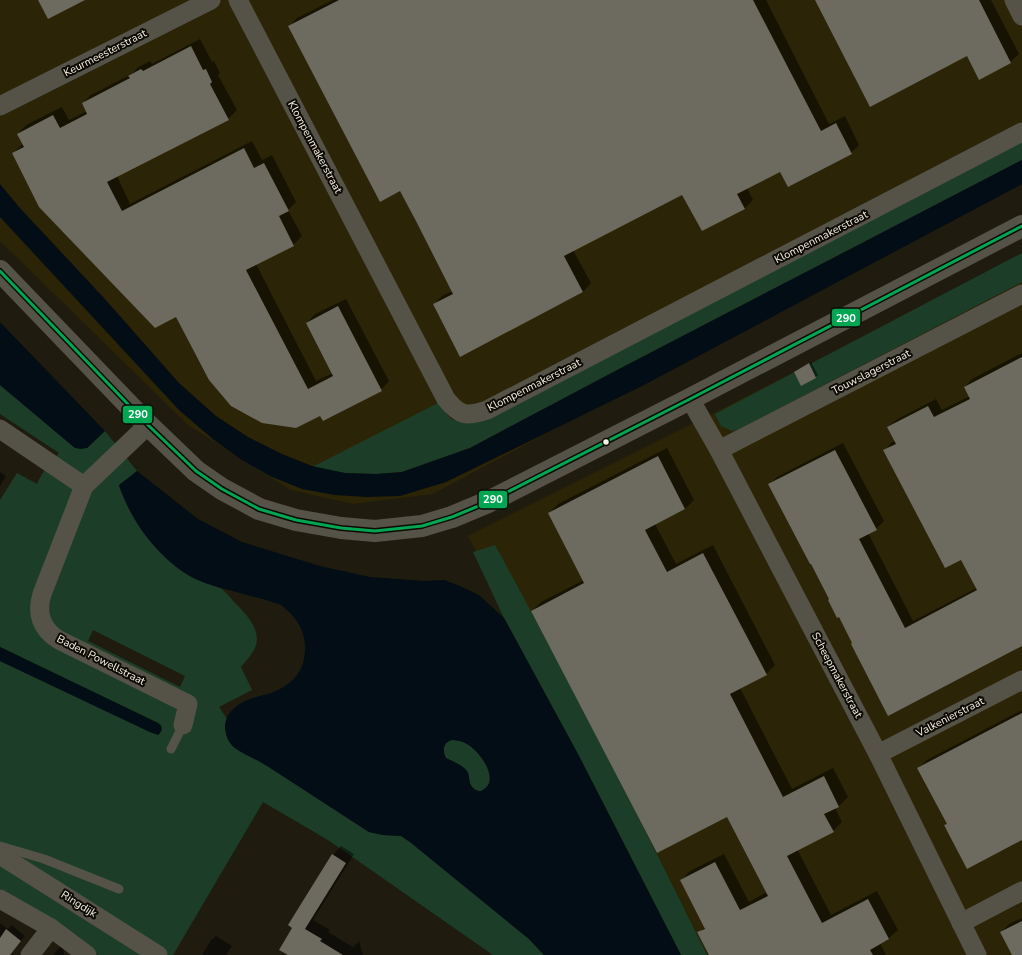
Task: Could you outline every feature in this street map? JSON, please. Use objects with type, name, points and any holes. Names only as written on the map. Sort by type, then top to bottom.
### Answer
[{"type":"street","name":"Keurmeesterstraat","points":[[0,106],[211,0]]},
{"type":"street","name":"Klompenmakerstraat","points":[[238,0],[446,398],[454,409],[463,414],[476,414],[487,410],[1022,132]]},
{"type":"street","points":[[1014,0],[1022,16]]},
{"type":"street","points":[[0,271],[148,425],[196,471],[222,489],[259,509],[296,520],[341,528],[376,531],[422,526],[452,517],[488,502],[690,399],[1022,226]]},
{"type":"street","name":"Touwslagerstraat","points":[[719,450],[1022,294]]},
{"type":"street","name":"Scheepmakerstraat","points":[[690,399],[719,450],[878,754],[977,955]]},
{"type":"street","name":"Baden Powellstraat","points":[[148,425],[84,486],[42,594],[39,609],[40,617],[48,632],[59,640],[188,704],[183,726]]},
{"type":"street","points":[[0,429],[84,486]]},
{"type":"street","name":"Valkenierstraat","points":[[878,754],[1022,680]]},
{"type":"street","name":"Ringdijk","points":[[0,854],[158,955]]},
{"type":"street","points":[[961,923],[1022,891]]},
{"type":"street","points":[[0,899],[50,928],[87,955]]},
{"type":"street","points":[[30,955],[50,928]]},
{"type":"lane","points":[[171,749],[183,726]]},
{"type":"lane","points":[[0,846],[44,858],[119,888]]},
{"type":"shaded area","points":[[0,0],[1022,0],[1022,179],[433,494],[353,504],[291,490],[188,425],[0,241]]},
{"type":"shaded area","points":[[1022,160],[1022,184],[644,385],[446,482],[400,496],[367,497],[335,495],[302,489],[270,476],[242,460],[214,440],[179,410],[0,217],[0,184],[19,207],[104,298],[179,383],[216,416],[248,437],[282,454],[312,466],[345,473],[376,474],[402,472],[470,448]]},
{"type":"shaded area","points":[[1022,256],[1022,955],[684,955],[468,536]]},
{"type":"shaded area","points":[[0,322],[105,431],[87,448],[75,448],[0,385]]},
{"type":"shaded area","points":[[137,471],[198,519],[242,542],[320,566],[370,577],[426,581],[444,580],[479,595],[504,618],[579,756],[681,955],[544,955],[529,939],[410,842],[401,836],[383,835],[369,832],[267,766],[235,748],[227,738],[225,726],[228,716],[234,708],[243,702],[278,690],[291,682],[300,671],[303,664],[305,641],[299,624],[281,605],[205,583],[176,567],[163,556],[142,530],[125,500],[119,485]],"holes":[[[452,740],[467,744],[472,747],[482,758],[489,772],[490,778],[489,784],[482,790],[477,791],[473,788],[471,786],[467,771],[460,765],[446,758],[444,747],[449,741]]]},
{"type":"shaded area","points":[[0,647],[160,724],[162,727],[161,732],[158,735],[152,733],[0,661]]},
{"type":"green space","points":[[1022,138],[1022,160],[470,448],[402,472],[376,474],[345,473],[312,467],[440,402],[445,412],[451,419],[463,422]]},
{"type":"green space","points":[[1022,253],[1022,282],[740,429],[732,431],[721,426],[715,414]]},
{"type":"green space","points":[[0,385],[75,448],[87,448],[105,431],[137,471],[119,486],[128,507],[140,528],[155,547],[183,572],[208,584],[217,586],[227,593],[250,621],[256,633],[256,646],[241,667],[252,690],[219,707],[227,719],[226,733],[228,739],[233,745],[240,751],[263,763],[369,832],[383,835],[401,836],[410,842],[529,939],[544,955],[493,955],[328,840],[263,802],[173,955],[167,955],[0,848],[0,661],[152,733],[158,723],[0,647],[0,500],[17,473],[37,484],[49,464],[59,453],[0,414]],"holes":[[[93,630],[185,676],[180,687],[88,641]]]},
{"type":"green space","points":[[495,545],[603,749],[707,955],[681,955],[579,756],[504,618],[473,552]]},
{"type":"green space","points":[[452,740],[467,744],[480,755],[483,760],[489,777],[487,787],[482,791],[478,791],[472,787],[468,774],[457,764],[446,758],[444,747],[449,741]]},
{"type":"green space","points":[[0,860],[144,955],[98,955],[0,889]]},
{"type":"building","points":[[38,0],[85,0],[48,19]]},
{"type":"building","points":[[339,0],[753,0],[821,131],[836,123],[852,154],[788,187],[780,172],[737,194],[745,209],[702,231],[682,195],[564,256],[583,292],[460,357],[433,304],[453,294],[417,223],[400,191],[380,202],[288,26]]},
{"type":"building","points":[[815,0],[979,0],[1011,63],[979,80],[967,56],[870,107]]},
{"type":"building","points":[[191,46],[203,70],[206,69],[212,82],[210,84],[229,120],[107,182],[122,211],[244,148],[254,168],[264,163],[289,211],[279,216],[294,246],[246,270],[308,389],[333,376],[306,323],[338,306],[382,391],[323,421],[320,416],[296,428],[262,423],[231,406],[209,380],[176,317],[155,328],[39,207],[12,153],[24,147],[17,134],[53,115],[60,128],[87,114],[82,103],[130,78],[128,76],[141,69],[143,71]]},
{"type":"building","points":[[1022,357],[1022,646],[888,716],[851,644],[852,643],[839,617],[837,618],[811,564],[768,484],[835,450],[877,530],[859,539],[905,628],[977,590],[961,560],[945,568],[883,450],[896,444],[887,427],[928,406],[934,417],[970,399],[964,387]]},
{"type":"building","points":[[809,363],[816,378],[801,386],[794,372]]},
{"type":"building","points":[[658,456],[685,509],[645,530],[667,572],[703,553],[767,675],[730,694],[783,797],[824,776],[839,807],[824,814],[834,832],[787,856],[822,923],[868,899],[889,939],[870,950],[873,955],[709,955],[697,932],[705,929],[680,880],[715,862],[740,910],[768,896],[727,817],[657,853],[531,611],[584,583],[548,513]]},
{"type":"building","points":[[1022,713],[1022,840],[967,869],[944,825],[947,824],[917,768]]},
{"type":"building","points":[[332,854],[346,863],[305,929],[322,939],[320,941],[343,955],[288,955],[279,950],[292,928],[288,925]]},
{"type":"building","points":[[1022,921],[1022,955],[1012,955],[1000,932]]},
{"type":"building","points":[[6,929],[21,941],[10,955],[0,955],[0,938]]},
{"type":"transit line","name":"290","points":[[0,271],[148,425],[196,471],[222,489],[259,509],[296,520],[341,528],[375,531],[422,526],[452,517],[488,502],[690,399],[1022,226]]}]
